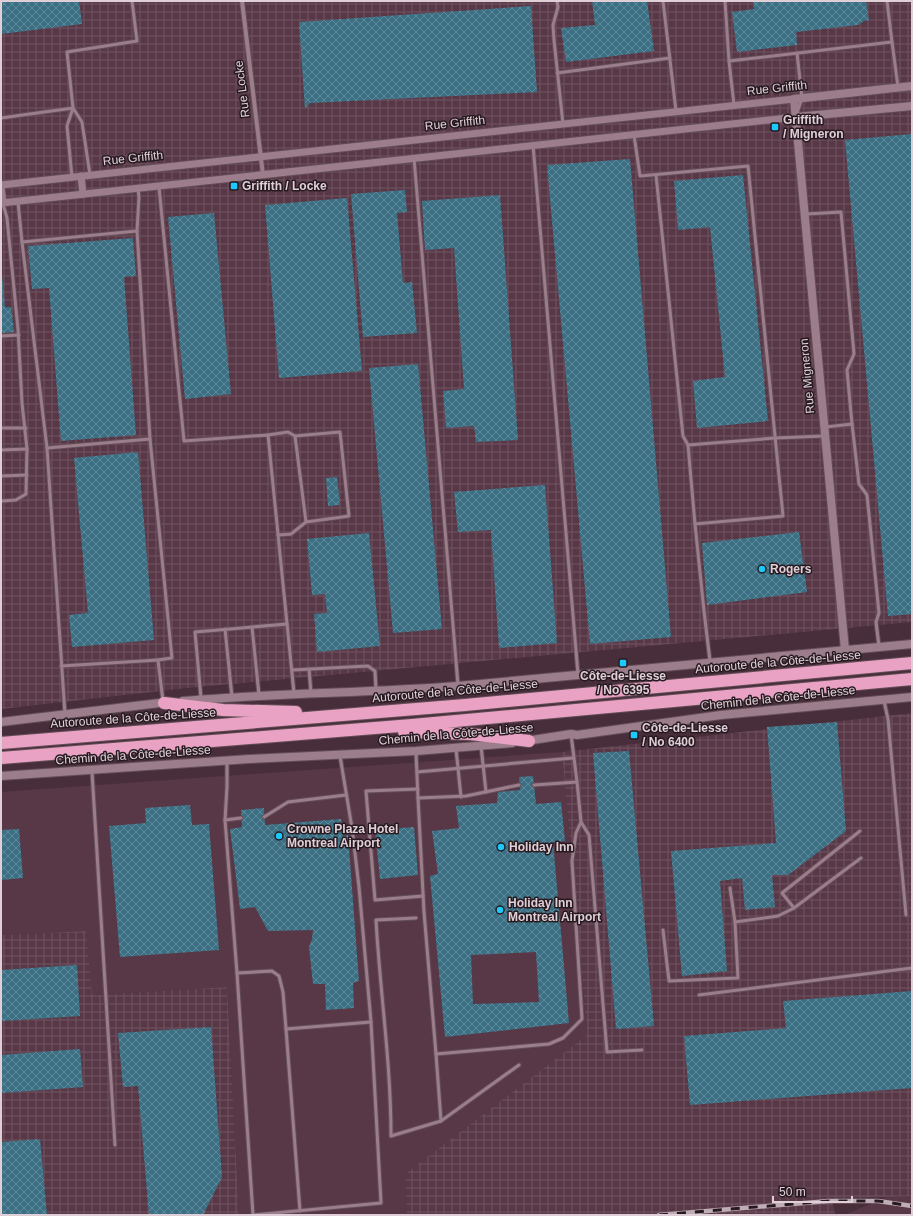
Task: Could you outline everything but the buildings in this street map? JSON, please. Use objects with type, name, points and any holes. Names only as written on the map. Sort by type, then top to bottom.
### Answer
[{"type":"highway","name":"Autoroute de la Côte-de-Liesse","points":[[1,743],[357,714],[912,663]]},
{"type":"highway","points":[[1,758],[344,730],[912,679]]},
{"type":"highway","points":[[164,703],[223,710],[357,714]]},
{"type":"highway","points":[[344,730],[470,734],[529,741]]},
{"type":"main road","name":"Rue Griffith","points":[[798,98],[912,86]]},
{"type":"main road","name":"Rue Migneron","points":[[798,98],[796,117],[845,650]]},
{"type":"main road","points":[[796,117],[912,106]]},
{"type":"main road","points":[[1,722],[164,703],[232,697],[458,686],[912,644]]},
{"type":"main road","name":"Chemin de la Côte-de-Liesse","points":[[1,776],[227,760],[456,748],[529,741],[571,734],[576,735],[729,714],[912,697]]},
{"type":"street","name":"Rue Locke","points":[[242,1],[263,175]]},
{"type":"street","name":"Rue Griffith","points":[[1,186],[798,98]]},
{"type":"street","points":[[1,186],[2,203],[18,202],[796,117]]},
{"type":"street","points":[[81,176],[83,194]]},
{"type":"lane","points":[[72,177],[67,126],[73,108],[66,52],[137,41],[132,1]]},
{"type":"lane","points":[[557,1],[558,7],[553,25],[563,124]]},
{"type":"lane","points":[[663,1],[676,111]]},
{"type":"lane","points":[[725,1],[734,105]]},
{"type":"lane","points":[[887,1],[898,87]]},
{"type":"lane","points":[[729,61],[892,42]]},
{"type":"lane","points":[[798,53],[798,98]]},
{"type":"lane","points":[[557,73],[670,58]]},
{"type":"lane","points":[[1,118],[73,108]]},
{"type":"lane","points":[[73,108],[82,122],[90,175]]},
{"type":"lane","points":[[634,135],[640,176],[748,166],[783,516],[695,524]]},
{"type":"lane","points":[[533,146],[578,675]]},
{"type":"lane","points":[[414,158],[458,686]]},
{"type":"lane","points":[[656,175],[683,436],[688,445],[704,611],[711,663]]},
{"type":"lane","points":[[159,187],[184,441],[268,435],[288,432],[295,436],[340,432],[349,516],[306,522],[291,534],[278,535]]},
{"type":"lane","points":[[61,666],[172,658],[150,439],[137,231],[139,203],[138,189]]},
{"type":"lane","points":[[18,202],[47,448],[65,715]]},
{"type":"lane","points":[[1,501],[16,500],[26,494],[27,475],[26,428],[22,403],[19,335],[7,218],[2,203]]},
{"type":"lane","points":[[805,214],[841,212],[854,354],[847,370],[859,484],[867,495],[879,613],[876,622],[879,647]]},
{"type":"lane","points":[[22,242],[137,231]]},
{"type":"lane","points":[[1,336],[19,335]]},
{"type":"lane","points":[[824,427],[852,424]]},
{"type":"lane","points":[[1,428],[26,428]]},
{"type":"lane","points":[[268,435],[294,694]]},
{"type":"lane","points":[[295,436],[306,522]]},
{"type":"lane","points":[[688,445],[775,438],[825,436]]},
{"type":"lane","points":[[47,448],[150,439]]},
{"type":"lane","points":[[1,450],[27,449]]},
{"type":"lane","points":[[1,476],[27,475]]},
{"type":"lane","points":[[201,700],[195,632],[287,624]]},
{"type":"lane","points":[[252,627],[260,696]]},
{"type":"lane","points":[[225,630],[232,697]]},
{"type":"lane","points":[[158,660],[164,703]]},
{"type":"lane","points":[[292,670],[368,666],[375,671],[376,691]]},
{"type":"lane","points":[[309,669],[311,693]]},
{"type":"lane","points":[[884,700],[888,719],[906,915]]},
{"type":"lane","points":[[571,734],[573,758],[578,782],[581,822],[589,835],[607,1052],[642,1050]]},
{"type":"lane","points":[[481,745],[486,792]]},
{"type":"lane","points":[[456,748],[461,797]]},
{"type":"lane","points":[[416,751],[423,896],[441,1121]]},
{"type":"lane","points":[[227,760],[225,820],[253,1215],[381,1203],[371,1022],[359,887],[352,828],[340,755]]},
{"type":"lane","points":[[417,772],[573,758]]},
{"type":"lane","points":[[91,770],[114,1144]]},
{"type":"lane","points":[[534,785],[578,782]]},
{"type":"lane","points":[[418,798],[461,797],[519,785]]},
{"type":"lane","points":[[418,789],[366,791],[375,900],[423,896]]},
{"type":"lane","points":[[264,817],[288,802],[346,795]]},
{"type":"lane","points":[[225,820],[241,818]]},
{"type":"lane","points":[[436,1054],[549,1044],[563,1038],[582,1019],[572,861],[576,833],[581,822]]},
{"type":"lane","points":[[794,908],[782,892],[860,831]]},
{"type":"lane","points":[[735,922],[778,916],[794,908],[861,858]]},
{"type":"lane","points":[[663,930],[669,981],[738,978],[735,922],[730,888]]},
{"type":"lane","points":[[416,918],[376,920],[382,1007],[386,1034],[391,1096],[391,1136],[441,1121],[519,1065]]},
{"type":"lane","points":[[699,995],[912,968]]},
{"type":"lane","points":[[237,973],[272,971],[279,976],[283,992],[286,1017],[300,1211]]},
{"type":"lane","points":[[286,1029],[371,1022]]},
{"type":"shaded area","points":[[1,1],[912,1],[912,622],[187,688],[1,709]]},
{"type":"shaded area","points":[[912,713],[912,1196],[832,1199],[835,1214],[832,1215],[407,1215],[405,1174],[587,1035],[562,752]]},
{"type":"shaded area","points":[[562,752],[587,1035],[405,1174],[407,1215],[239,1215],[227,987],[91,995],[86,931],[1,935],[1,792]]},
{"type":"shaded area","points":[[86,931],[92,995],[227,987],[239,1215],[1,1215],[1,935]]},
{"type":"shaded area","points":[[908,1188],[912,1189],[912,1215],[844,1215]]},
{"type":"railway","points":[[659,1215],[829,1201],[878,1201],[912,1206]]},
{"type":"place","name":"Griffith / Migneron","points":[[775,127]]},
{"type":"place","name":"Griffith / Locke","points":[[234,186]]},
{"type":"place","name":"Rogers","points":[[762,569]]},
{"type":"place","name":"Côte-de-Liesse / No 6395","points":[[623,663]]},
{"type":"place","name":"Côte-de-Liesse / No 6400","points":[[634,735]]},
{"type":"place","name":"Crowne Plaza Hotel Montreal Airport","points":[[279,836]]},
{"type":"place","name":"Holiday Inn","points":[[501,847]]},
{"type":"place","name":"Holiday Inn Montreal Airport","points":[[500,910]]}]
